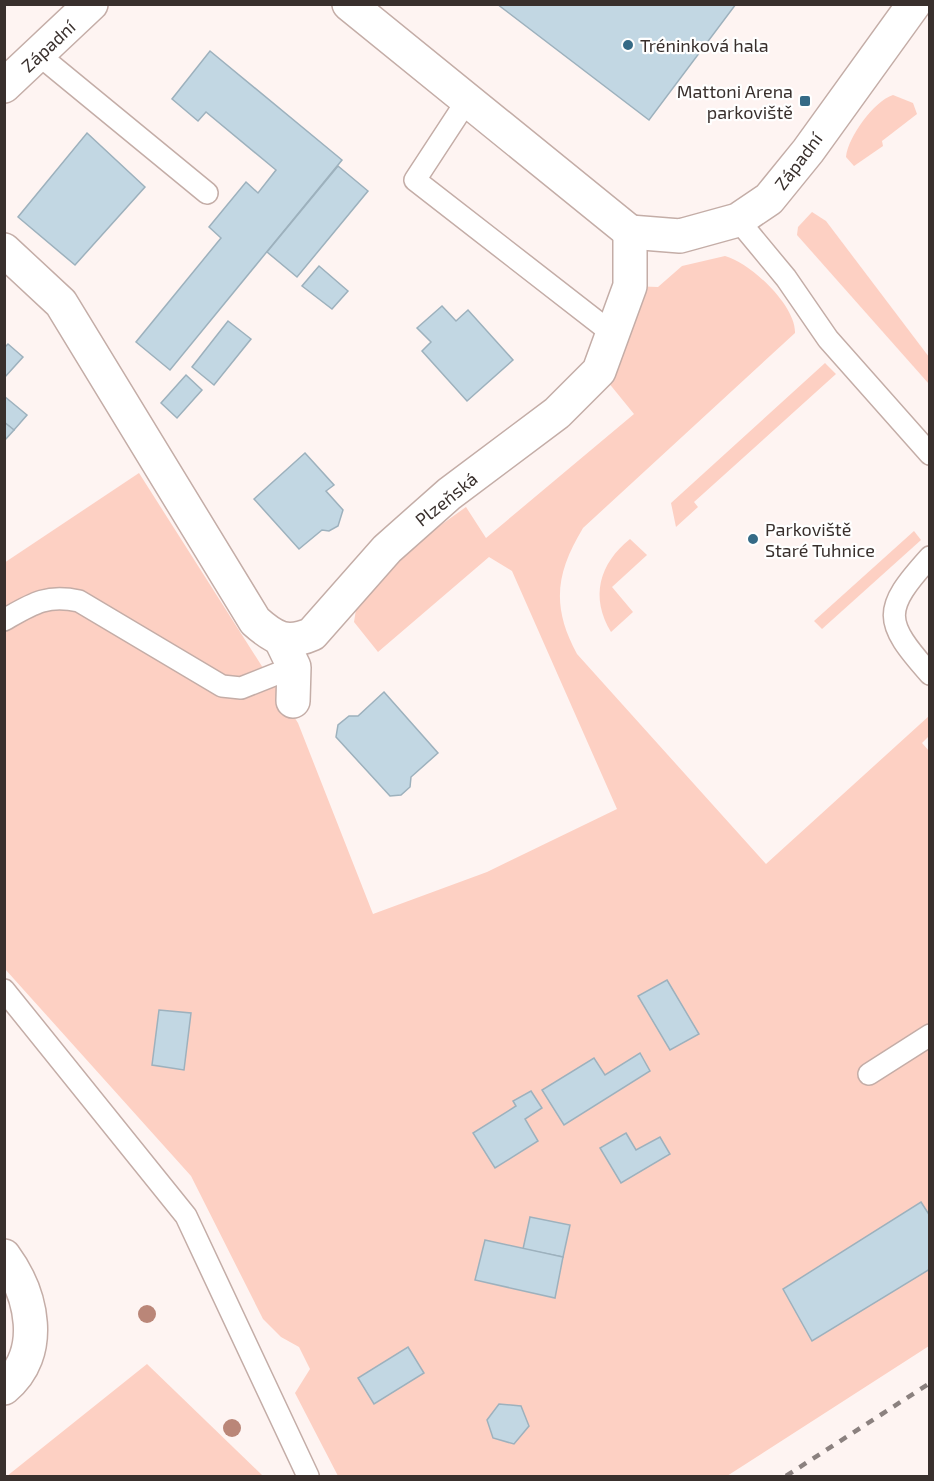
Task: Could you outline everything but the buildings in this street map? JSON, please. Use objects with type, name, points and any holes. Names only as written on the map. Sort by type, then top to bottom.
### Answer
[{"type":"street","name":"Západní","points":[[4,86],[91,4]]},
{"type":"street","points":[[349,4],[630,232]]},
{"type":"street","name":"Západní","points":[[630,232],[680,236],[738,220],[769,199],[808,151],[914,4]]},
{"type":"street","name":"Plzeňská","points":[[288,653],[297,640],[312,634],[387,549],[449,494],[557,413],[599,371],[630,286],[630,232]]},
{"type":"street","points":[[4,250],[61,303],[255,621],[288,653],[293,701]]},
{"type":"street","points":[[4,1256],[20,1278],[30,1313],[31,1346],[11,1383],[4,1388]]},
{"type":"lane","points":[[39,55],[207,193]]},
{"type":"lane","points":[[468,99],[415,180],[613,334]]},
{"type":"lane","points":[[738,220],[786,279],[828,339],[930,454]]},
{"type":"lane","points":[[930,557],[902,588],[894,607],[894,623],[907,649],[930,675]]},
{"type":"lane","points":[[4,620],[38,601],[59,597],[79,601],[222,686],[241,688],[288,653]]},
{"type":"lane","points":[[4,990],[186,1216],[308,1476]]},
{"type":"lane","points":[[869,1074],[930,1035]]},
{"type":"shaded area","points":[[893,95],[913,103],[917,114],[882,141],[883,146],[854,166],[846,157],[857,130],[878,104]]},
{"type":"shaded area","points":[[812,212],[826,221],[929,357],[929,384],[797,235],[798,227]]},
{"type":"shaded area","points":[[725,256],[747,267],[770,287],[788,311],[795,333],[583,528],[562,575],[560,605],[563,620],[577,654],[766,864],[929,716],[929,736],[922,743],[930,752],[929,1346],[727,1476],[338,1476],[295,1393],[310,1369],[299,1347],[281,1337],[263,1319],[191,1176],[5,969],[4,563],[139,473],[298,723],[373,914],[487,872],[617,809],[512,571],[489,557],[378,652],[354,622],[357,603],[396,557],[466,507],[486,538],[634,414],[599,371],[630,286],[658,287],[682,266]]},
{"type":"shaded area","points":[[825,363],[836,374],[694,502],[698,507],[676,527],[671,503]]},
{"type":"shaded area","points":[[914,531],[921,540],[822,629],[814,621]]},
{"type":"shaded area","points":[[630,539],[647,555],[612,587],[633,612],[611,632],[601,606],[601,582],[611,559]]},
{"type":"shaded area","points":[[147,1364],[263,1476],[7,1476]]},
{"type":"railway","points":[[786,1476],[930,1383]]},
{"type":"place","name":"Tréninková hala","points":[[628,45]]},
{"type":"place","name":"Mattoni Arena parkoviště","points":[[805,101]]},
{"type":"place","name":"Parkoviště Staré Tuhnice","points":[[753,539]]}]
